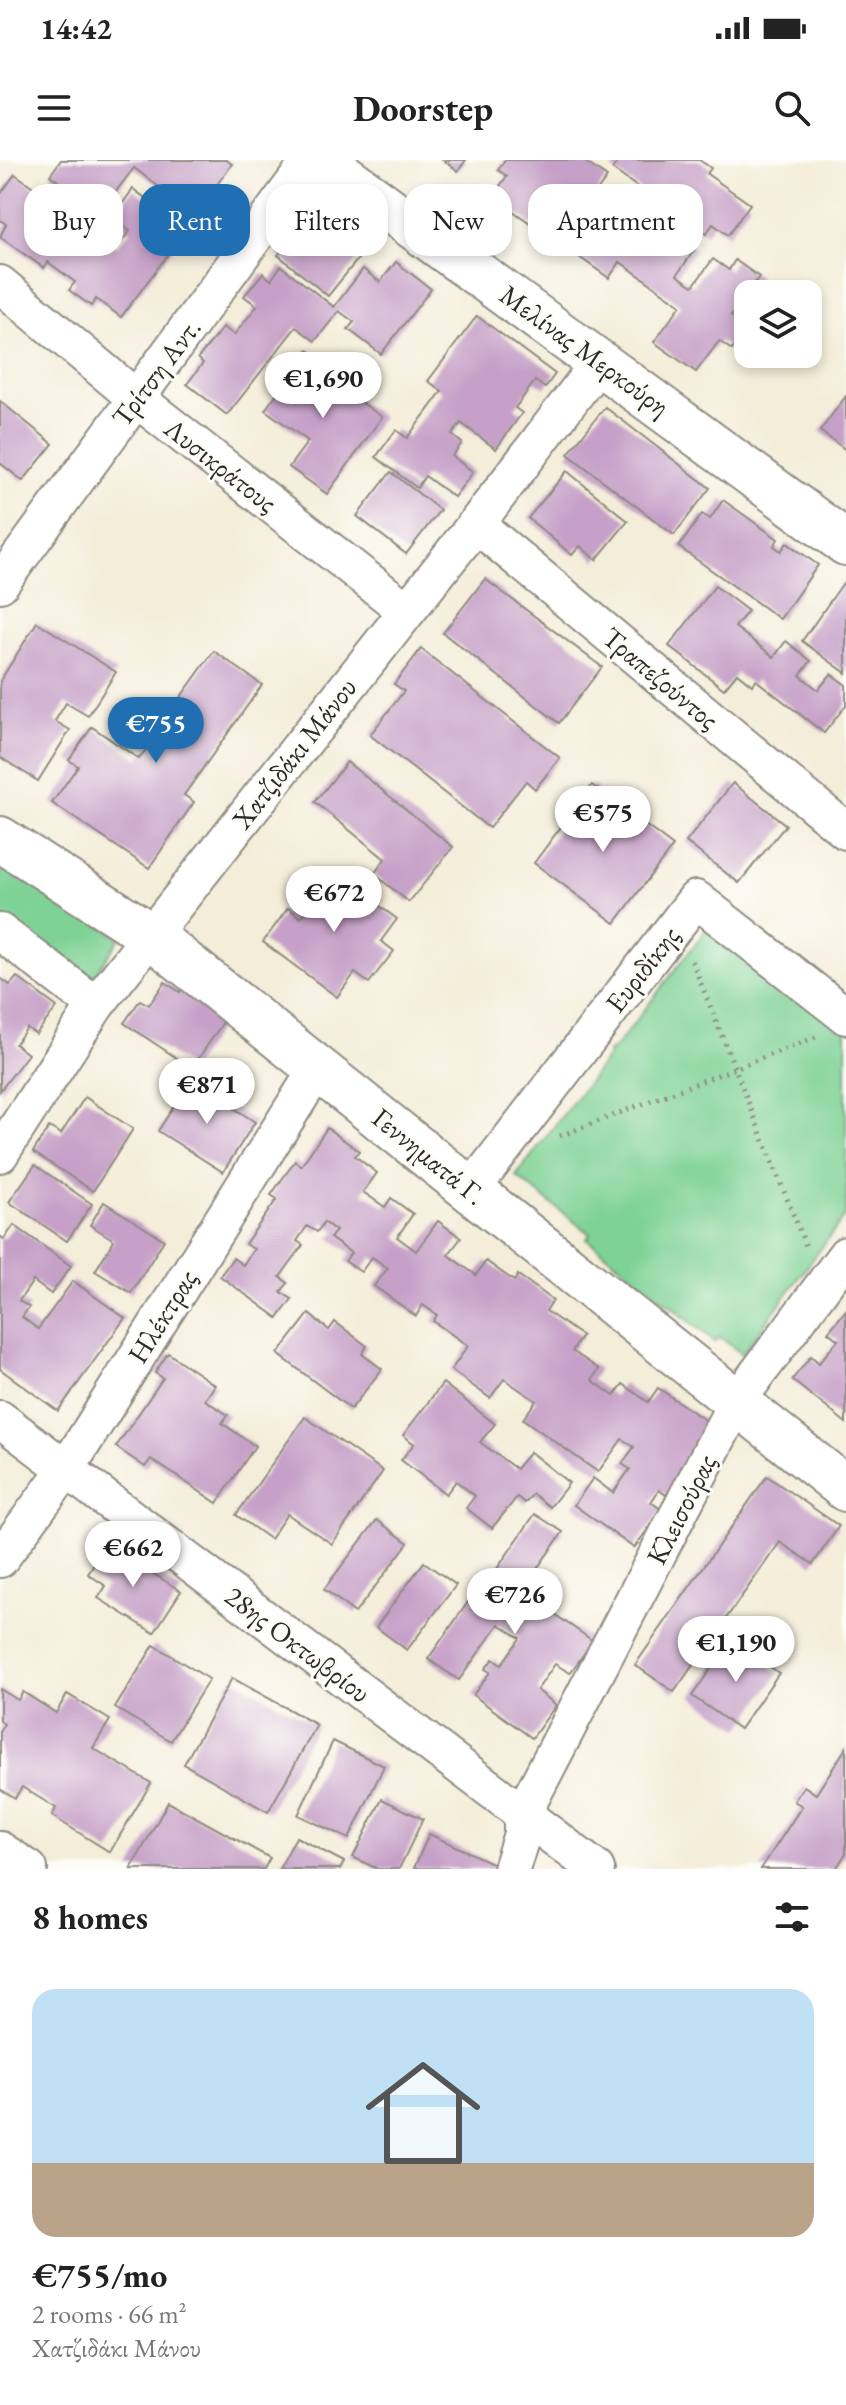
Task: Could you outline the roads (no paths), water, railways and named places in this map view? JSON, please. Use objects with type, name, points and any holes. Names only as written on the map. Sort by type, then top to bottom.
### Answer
[{"type":"street","name":"Τρίτση Αντ.","points":[[0,584],[311,160]]},
{"type":"street","name":"Μελίνας Μερκούρη","points":[[322,160],[601,360],[846,543]]},
{"type":"street","name":"Λυσικράτους","points":[[0,284],[137,399],[407,611]]},
{"type":"street","name":"Χατζιδάκι Μάνου","points":[[0,1154],[96,1005],[476,524],[601,360]]},
{"type":"street","name":"Τραπεζούντος","points":[[476,524],[846,831]]},
{"type":"street","name":"Γεννηματά Γ.","points":[[0,839],[150,935],[846,1489]]},
{"type":"street","name":"Ευριδίκης","points":[[471,1190],[696,899],[832,1026]]},
{"type":"street","points":[[0,932],[96,1005]]},
{"type":"street","name":"Ηλέκτρας","points":[[0,1559],[67,1468],[318,1068]]},
{"type":"street","name":"Κλεισούρας","points":[[511,1869],[522,1834],[522,1815],[737,1401],[846,1255]]},
{"type":"street","name":"28ης Οκτωβρίου","points":[[0,1419],[596,1869]]},
{"type":"street","points":[[0,1850],[29,1869]]}]
